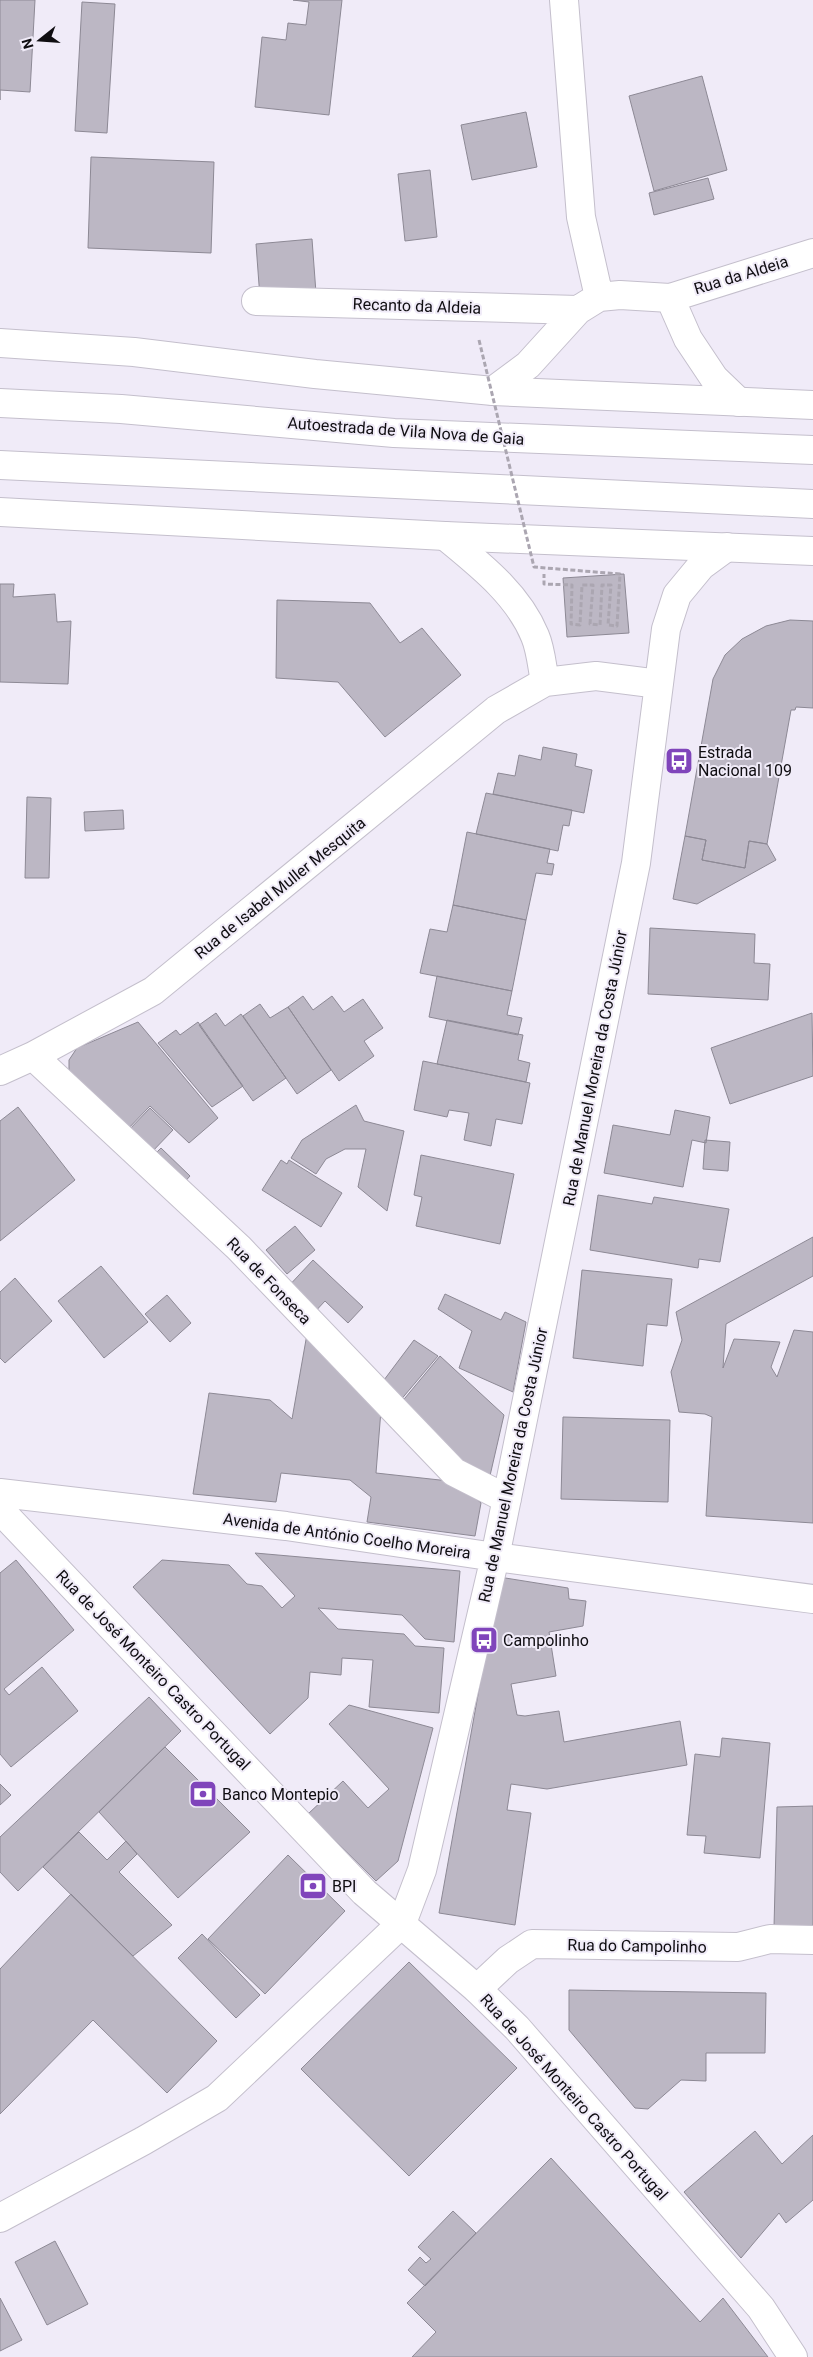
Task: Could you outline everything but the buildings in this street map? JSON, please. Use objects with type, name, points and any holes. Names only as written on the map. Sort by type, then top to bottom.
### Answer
[{"type":"main road","points":[[493,391],[528,365],[588,304],[564,0]]},
{"type":"main road","name":"Rua da Aldeia","points":[[588,304],[620,295],[670,298],[813,254]]},
{"type":"main road","points":[[670,298],[688,339],[714,378],[739,402]]},
{"type":"main road","name":"Recanto da Aldeia","points":[[256,301],[588,304]]},
{"type":"main road","points":[[0,343],[134,352],[315,374],[493,391],[813,405]]},
{"type":"main road","name":"Autoestrada de Vila Nova de Gaia","points":[[0,403],[121,409],[394,433],[813,450]]},
{"type":"main road","points":[[0,465],[813,504]]},
{"type":"main road","points":[[0,512],[445,536],[813,551]]},
{"type":"main road","points":[[445,536],[487,571],[515,602],[536,636],[545,682],[596,676],[660,684]]},
{"type":"main road","name":"Rua de Manuel Moreira da Costa Júnior","points":[[0,2218],[143,2141],[217,2098],[402,1923],[422,1870],[507,1499],[636,863],[666,629],[677,595],[701,566],[727,548]]},
{"type":"main road","name":"Rua de Isabel Muller Mesquita","points":[[0,1071],[33,1056],[153,991],[496,710],[545,682]]},
{"type":"main road","name":"Rua de Fonseca","points":[[33,1056],[239,1248],[454,1472],[507,1499]]},
{"type":"main road","name":"Avenida de António Coelho Moreira","points":[[0,1493],[286,1526],[495,1557],[813,1599]]},
{"type":"main road","name":"Rua de José Monteiro Castro Portugal","points":[[0,1510],[364,1892],[477,1989],[517,2028],[761,2308],[793,2357]]},
{"type":"main road","name":"Rua do Campolinho","points":[[477,1989],[508,1960],[532,1944],[738,1947],[770,1939],[813,1940]]},
{"type":"path","points":[[479,340],[534,567],[620,574],[617,626],[608,625],[611,585],[602,585],[600,625],[590,624],[592,585],[582,584],[580,624],[571,624],[572,585],[544,584],[544,574]]},
{"type":"place","name":"Estrada Nacional 109","points":[[679,761]]},
{"type":"place","name":"Campolinho","points":[[484,1640]]},
{"type":"place","name":"Banco Montepio","points":[[203,1794]]},
{"type":"place","name":"BPI","points":[[313,1886]]}]
